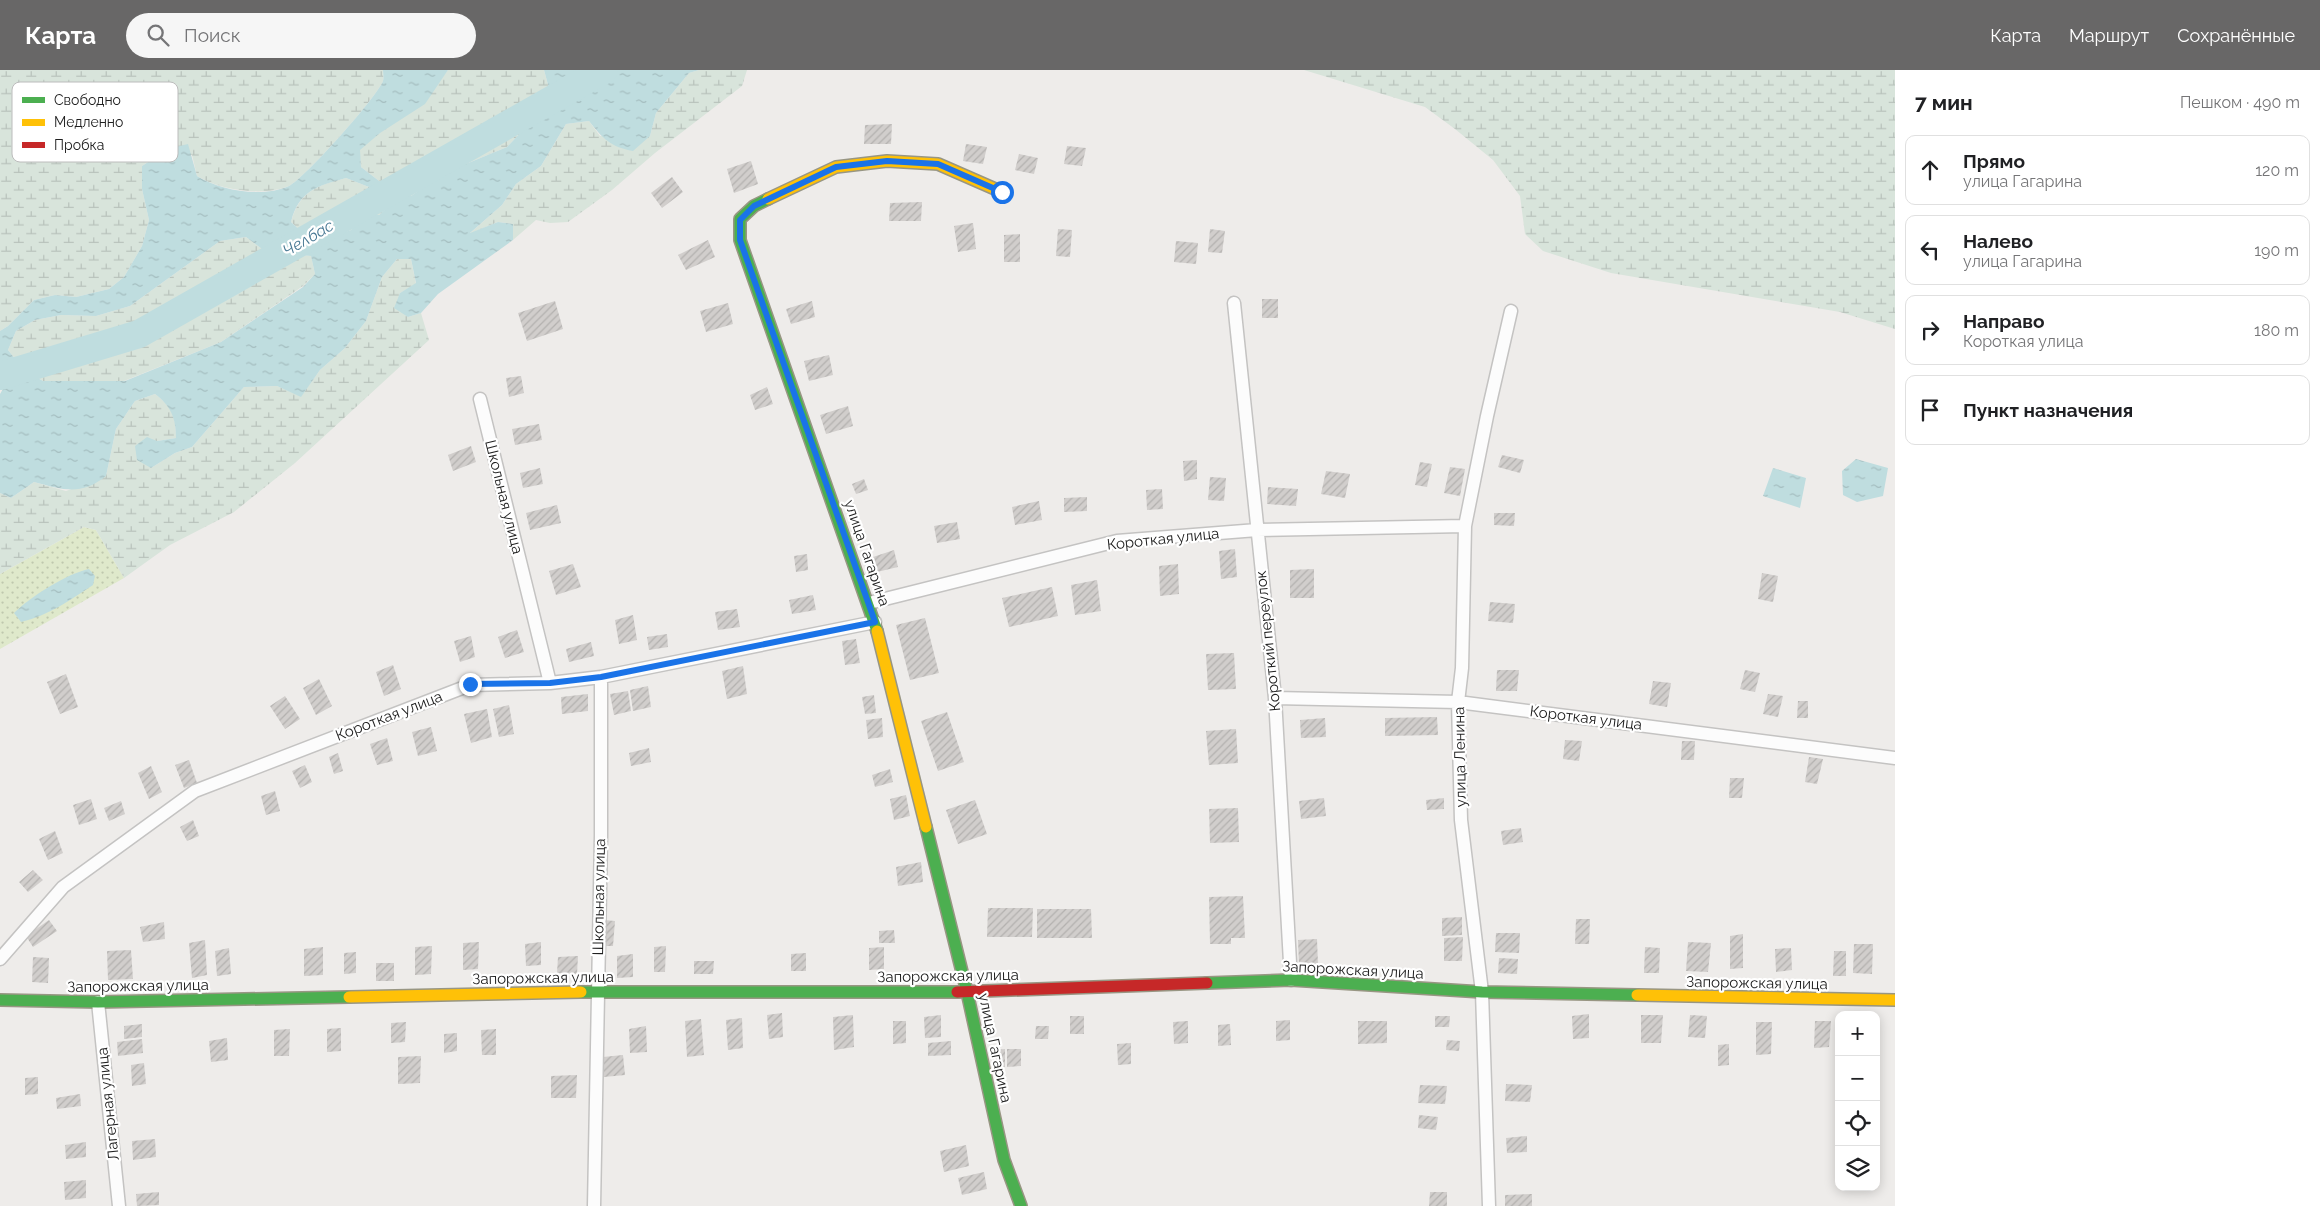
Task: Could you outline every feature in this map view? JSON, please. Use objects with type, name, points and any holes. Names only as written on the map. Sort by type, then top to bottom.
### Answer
[{"type":"street","name":"улица Гагарина","points":[[1002,192],[938,164],[887,161],[836,167],[754,206],[740,220],[740,240],[875,622],[967,992],[1004,1160],[1021,1206]]},
{"type":"street","name":"Короткий переулок","points":[[1234,303],[1275,698],[1291,980]]},
{"type":"street","name":"улица Ленина","points":[[1489,1206],[1482,992],[1462,820],[1458,702],[1462,668],[1465,526],[1487,416],[1511,311]]},
{"type":"street","name":"Школьная улица","points":[[480,398],[550,683]]},
{"type":"street","name":"Короткая улица","points":[[869,603],[1117,541],[1257,530],[1465,526]]},
{"type":"street","name":"Короткая улица","points":[[0,959],[63,888],[195,791],[470,684],[550,683],[601,677],[875,622]]},
{"type":"street","name":"Школьная улица","points":[[594,1206],[601,677]]},
{"type":"street","name":"Короткая улица","points":[[1275,698],[1458,702],[1895,758]]},
{"type":"street","name":"Запорожская улица","points":[[0,1000],[98,1002],[597,992],[967,992],[1291,980],[1482,992],[1895,1000]]},
{"type":"street","name":"Лагерная улица","points":[[98,1002],[119,1206]]},
{"type":"green space","points":[[0,70],[383,70],[383,81],[378,90],[339,137],[309,169],[289,186],[267,191],[229,188],[206,181],[197,176],[192,155],[178,152],[178,82],[12,82],[12,162],[148,162],[142,166],[142,189],[149,220],[142,246],[124,277],[109,289],[76,297],[55,295],[34,300],[8,326],[0,331]]},
{"type":"green space","points":[[448,70],[544,70],[550,92],[539,113],[507,147],[444,173],[411,196],[383,184],[361,167],[359,150],[436,84]]},
{"type":"green space","points":[[699,70],[747,70],[742,86],[655,153],[612,190],[568,222],[550,223],[536,220],[513,240],[513,224],[498,222],[469,234],[502,205],[516,184],[541,166],[566,124],[589,121],[600,136],[650,136],[656,113],[689,73]]},
{"type":"green space","points":[[1304,70],[1895,70],[1895,329],[1840,312],[1611,273],[1543,251],[1525,234],[1520,196],[1493,160],[1455,129],[1425,107]]},
{"type":"green space","points":[[346,178],[379,191],[389,206],[379,215],[362,212],[351,230],[323,239],[304,234],[291,222],[299,203],[311,191]]},
{"type":"green space","points":[[246,237],[266,252],[311,256],[315,274],[303,286],[221,342],[124,381],[43,381],[24,370],[8,350],[16,331],[35,320],[61,315],[96,316],[130,306],[220,241]]},
{"type":"green space","points":[[397,259],[411,259],[416,284],[400,293],[408,317],[421,313],[429,340],[295,463],[234,512],[170,545],[124,578],[96,530],[84,527],[0,574],[0,493],[11,498],[34,482],[66,491],[106,476],[116,429],[135,401],[155,394],[170,408],[174,418],[176,438],[157,441],[151,468],[175,453],[192,447],[244,387],[277,386],[301,396],[320,370],[345,348],[366,321],[382,277]]},
{"type":"green space","points":[[84,527],[96,530],[124,578],[0,649],[0,574]]},
{"type":"water","points":[[383,70],[448,70],[425,104],[380,133],[360,150],[361,167],[383,184],[411,196],[444,173],[507,147],[539,113],[550,92],[544,70],[699,70],[689,73],[656,113],[650,136],[633,151],[608,141],[589,121],[566,124],[541,166],[516,184],[502,205],[470,233],[498,222],[513,224],[513,240],[438,294],[421,313],[408,317],[394,308],[400,293],[416,283],[411,259],[397,259],[382,277],[366,321],[345,348],[320,370],[301,397],[277,386],[244,387],[192,447],[175,453],[151,468],[137,460],[135,446],[147,437],[157,441],[176,438],[172,413],[155,394],[135,401],[116,429],[106,476],[97,482],[80,489],[63,489],[34,482],[11,498],[0,493],[0,394],[7,382],[7,370],[0,366],[0,331],[8,326],[34,300],[55,295],[76,297],[109,289],[124,277],[142,246],[149,220],[142,189],[142,166],[148,162],[178,162],[178,146],[188,144],[197,176],[218,186],[242,191],[267,192],[289,186],[324,154],[355,119],[378,90],[383,77]],"holes":[[[346,178],[379,191],[389,206],[379,215],[362,212],[351,230],[323,239],[304,234],[291,222],[299,203],[318,187]],[[246,237],[266,252],[311,256],[315,274],[303,287],[221,342],[125,381],[43,381],[24,370],[8,350],[16,331],[35,320],[61,315],[96,316],[130,306],[220,241]]]},
{"type":"water","points":[[1856,459],[1888,468],[1883,496],[1857,502],[1843,495],[1842,471]]},
{"type":"water","points":[[1773,468],[1806,478],[1800,508],[1763,496]]},
{"type":"water","points":[[89,569],[95,576],[93,585],[59,607],[21,622],[14,613],[50,586],[80,571]]},
{"type":"building","points":[[892,124],[891,144],[864,144],[865,125]]},
{"type":"building","points":[[966,144],[987,147],[983,164],[963,161]]},
{"type":"building","points":[[1067,146],[1086,148],[1082,166],[1064,164]]},
{"type":"building","points":[[1019,154],[1038,158],[1034,174],[1015,170]]},
{"type":"building","points":[[751,161],[758,184],[734,193],[727,169]]},
{"type":"building","points":[[672,177],[683,192],[662,208],[651,193]]},
{"type":"building","points":[[922,202],[921,221],[889,221],[890,203]]},
{"type":"building","points":[[973,223],[976,249],[958,252],[954,226]]},
{"type":"building","points":[[1058,229],[1072,230],[1070,257],[1056,256]]},
{"type":"building","points":[[1210,229],[1225,231],[1222,253],[1208,252]]},
{"type":"building","points":[[1020,234],[1020,262],[1004,262],[1004,235]]},
{"type":"building","points":[[708,240],[715,257],[686,270],[678,255]]},
{"type":"building","points":[[1176,241],[1198,243],[1196,264],[1174,262]]},
{"type":"building","points":[[1262,299],[1278,299],[1278,318],[1262,318]]},
{"type":"building","points":[[555,301],[563,329],[527,341],[518,313]]},
{"type":"building","points":[[812,301],[815,317],[791,324],[786,309]]},
{"type":"building","points":[[728,303],[733,324],[706,332],[700,311]]},
{"type":"building","points":[[829,355],[833,375],[809,381],[804,361]]},
{"type":"building","points":[[521,376],[524,393],[509,397],[506,378]]},
{"type":"building","points":[[767,387],[773,404],[755,410],[750,395]]},
{"type":"building","points":[[848,406],[853,426],[826,434],[820,415]]},
{"type":"building","points":[[539,424],[542,440],[515,445],[512,429]]},
{"type":"building","points":[[471,446],[476,462],[453,471],[448,455]]},
{"type":"building","points":[[1502,455],[1524,460],[1520,473],[1498,467]]},
{"type":"building","points":[[1197,460],[1197,479],[1184,481],[1183,461]]},
{"type":"building","points":[[1420,462],[1432,464],[1427,487],[1415,485]]},
{"type":"building","points":[[1450,467],[1465,469],[1460,496],[1444,493]]},
{"type":"building","points":[[540,468],[543,484],[523,488],[520,473]]},
{"type":"building","points":[[1326,471],[1350,474],[1345,498],[1321,494]]},
{"type":"building","points":[[1210,477],[1226,478],[1224,501],[1208,500]]},
{"type":"building","points":[[864,479],[868,490],[856,494],[852,484]]},
{"type":"building","points":[[1268,487],[1298,489],[1296,506],[1267,504]]},
{"type":"building","points":[[1162,489],[1163,509],[1147,510],[1146,490]]},
{"type":"building","points":[[1087,497],[1087,511],[1064,512],[1064,498]]},
{"type":"building","points":[[1039,501],[1042,520],[1015,525],[1012,507]]},
{"type":"building","points":[[557,505],[561,523],[530,530],[526,513]]},
{"type":"building","points":[[1494,513],[1515,513],[1514,526],[1494,525]]},
{"type":"building","points":[[957,522],[960,539],[937,543],[934,526]]},
{"type":"building","points":[[1235,549],[1237,577],[1221,579],[1219,551]]},
{"type":"building","points":[[894,550],[898,567],[877,572],[873,557]]},
{"type":"building","points":[[807,554],[808,570],[796,572],[794,556]]},
{"type":"building","points":[[573,564],[581,587],[556,595],[549,571]]},
{"type":"building","points":[[1178,564],[1179,594],[1160,596],[1159,566]]},
{"type":"building","points":[[1314,569],[1314,598],[1290,598],[1290,570]]},
{"type":"building","points":[[1762,573],[1778,576],[1773,602],[1758,599]]},
{"type":"building","points":[[1097,580],[1101,611],[1075,615],[1071,585]]},
{"type":"building","points":[[1052,587],[1058,616],[1009,627],[1002,598]]},
{"type":"building","points":[[813,595],[816,610],[792,614],[789,600]]},
{"type":"building","points":[[1490,602],[1515,604],[1513,623],[1488,621]]},
{"type":"building","points":[[737,609],[740,627],[718,630],[715,612]]},
{"type":"building","points":[[633,615],[637,640],[619,644],[615,620]]},
{"type":"building","points":[[925,618],[939,673],[910,680],[896,625]]},
{"type":"building","points":[[517,630],[524,652],[505,658],[498,637]]},
{"type":"building","points":[[667,634],[668,647],[649,650],[647,637]]},
{"type":"building","points":[[471,636],[475,657],[460,662],[454,641]]},
{"type":"building","points":[[856,639],[860,663],[845,665],[842,641]]},
{"type":"building","points":[[591,642],[594,656],[569,662],[566,649]]},
{"type":"building","points":[[1234,653],[1236,689],[1208,690],[1206,654]]},
{"type":"building","points":[[393,665],[401,689],[384,696],[376,672]]},
{"type":"building","points":[[743,666],[747,694],[727,699],[722,671]]},
{"type":"building","points":[[1497,670],[1519,670],[1517,691],[1496,691]]},
{"type":"building","points":[[1745,670],[1760,673],[1755,692],[1740,689]]},
{"type":"building","points":[[66,674],[78,707],[60,714],[47,682]]},
{"type":"building","points":[[319,679],[332,706],[316,715],[303,688]]},
{"type":"building","points":[[1653,681],[1671,683],[1667,707],[1649,704]]},
{"type":"building","points":[[648,686],[651,707],[633,711],[630,690]]},
{"type":"building","points":[[628,691],[631,711],[614,715],[610,694]]},
{"type":"building","points":[[588,694],[588,711],[562,714],[561,697]]},
{"type":"building","points":[[1768,694],[1783,696],[1778,717],[1763,714]]},
{"type":"building","points":[[874,695],[876,713],[865,714],[862,697]]},
{"type":"building","points":[[285,696],[300,719],[285,729],[270,706]]},
{"type":"building","points":[[1798,701],[1808,701],[1808,718],[1797,718]]},
{"type":"building","points":[[509,705],[514,734],[499,737],[493,709]]},
{"type":"building","points":[[487,709],[492,737],[471,743],[464,714]]},
{"type":"building","points":[[947,712],[964,762],[938,771],[921,721]]},
{"type":"building","points":[[1437,717],[1438,735],[1385,736],[1385,718]]},
{"type":"building","points":[[882,718],[883,737],[868,739],[866,720]]},
{"type":"building","points":[[1325,718],[1326,737],[1301,738],[1300,720]]},
{"type":"building","points":[[431,727],[437,751],[418,756],[412,732]]},
{"type":"building","points":[[1236,729],[1238,763],[1209,765],[1206,731]]},
{"type":"building","points":[[387,738],[393,761],[377,765],[370,744]]},
{"type":"building","points":[[1565,740],[1582,741],[1579,761],[1563,759]]},
{"type":"building","points":[[1682,741],[1695,741],[1694,760],[1681,760]]},
{"type":"building","points":[[649,748],[651,762],[631,766],[629,753]]},
{"type":"building","points":[[338,753],[343,771],[334,774],[329,757]]},
{"type":"building","points":[[1809,757],[1823,759],[1817,784],[1805,782]]},
{"type":"building","points":[[189,760],[197,783],[184,788],[175,765]]},
{"type":"building","points":[[305,765],[312,782],[300,788],[292,771]]},
{"type":"building","points":[[151,766],[162,792],[149,799],[138,773]]},
{"type":"building","points":[[890,769],[893,782],[875,787],[872,775]]},
{"type":"building","points":[[1730,778],[1744,778],[1742,798],[1729,798]]},
{"type":"building","points":[[275,791],[280,811],[266,815],[261,796]]},
{"type":"building","points":[[906,795],[910,816],[894,820],[890,799]]},
{"type":"building","points":[[1324,798],[1326,816],[1301,819],[1299,801]]},
{"type":"building","points":[[1444,798],[1444,809],[1427,810],[1426,800]]},
{"type":"building","points":[[91,799],[97,819],[79,825],[73,805]]},
{"type":"building","points":[[975,800],[987,834],[958,844],[946,810]]},
{"type":"building","points":[[121,801],[125,814],[109,821],[104,808]]},
{"type":"building","points":[[1238,808],[1239,842],[1210,843],[1209,809]]},
{"type":"building","points":[[193,820],[199,836],[187,841],[180,827]]},
{"type":"building","points":[[1521,828],[1523,842],[1503,845],[1501,831]]},
{"type":"building","points":[[55,831],[63,853],[48,860],[39,839]]},
{"type":"building","points":[[921,862],[923,882],[898,886],[896,867]]},
{"type":"building","points":[[33,870],[43,880],[28,892],[19,882]]},
{"type":"building","points":[[1243,896],[1245,938],[1231,938],[1231,944],[1210,944],[1209,897]]},
{"type":"building","points":[[988,908],[1033,908],[1032,937],[987,937]]},
{"type":"building","points":[[1037,909],[1091,909],[1092,938],[1037,938]]},
{"type":"building","points":[[1462,917],[1462,935],[1442,936],[1442,918]]},
{"type":"building","points":[[1576,919],[1590,919],[1589,944],[1575,944]]},
{"type":"building","points":[[49,920],[57,931],[33,947],[26,936]]},
{"type":"building","points":[[604,920],[615,921],[613,946],[602,946]]},
{"type":"building","points":[[164,922],[165,939],[143,942],[140,927]]},
{"type":"building","points":[[894,930],[895,943],[879,943],[879,931]]},
{"type":"building","points":[[1496,933],[1520,933],[1519,953],[1495,952]]},
{"type":"building","points":[[1743,934],[1743,968],[1730,969],[1730,936]]},
{"type":"building","points":[[1463,937],[1462,961],[1444,961],[1444,938]]},
{"type":"building","points":[[1317,939],[1318,964],[1299,965],[1298,940]]},
{"type":"building","points":[[205,940],[207,975],[192,978],[189,943]]},
{"type":"building","points":[[479,942],[478,969],[463,970],[463,943]]},
{"type":"building","points":[[541,942],[541,965],[526,966],[525,944]]},
{"type":"building","points":[[1688,942],[1711,943],[1708,972],[1686,971]]},
{"type":"building","points":[[1854,944],[1873,944],[1872,974],[1853,973]]},
{"type":"building","points":[[432,946],[431,974],[415,975],[415,947]]},
{"type":"building","points":[[666,946],[665,972],[654,972],[654,947]]},
{"type":"building","points":[[323,947],[323,975],[304,976],[304,949]]},
{"type":"building","points":[[884,947],[884,969],[869,970],[869,948]]},
{"type":"building","points":[[1645,947],[1660,948],[1659,973],[1644,973]]},
{"type":"building","points":[[229,948],[231,974],[217,976],[215,951]]},
{"type":"building","points":[[1791,948],[1792,970],[1776,972],[1775,949]]},
{"type":"building","points":[[131,950],[133,979],[108,980],[107,951]]},
{"type":"building","points":[[1834,951],[1846,951],[1846,976],[1833,976]]},
{"type":"building","points":[[356,952],[356,973],[344,974],[344,953]]},
{"type":"building","points":[[806,953],[806,971],[791,971],[791,954]]},
{"type":"building","points":[[633,954],[633,977],[617,978],[617,956]]},
{"type":"building","points":[[578,956],[577,974],[557,973],[558,957]]},
{"type":"building","points":[[33,957],[49,958],[48,983],[32,982]]},
{"type":"building","points":[[1499,958],[1518,959],[1517,974],[1498,973]]},
{"type":"building","points":[[694,961],[714,961],[713,974],[694,974]]},
{"type":"building","points":[[376,963],[394,963],[394,981],[376,981]]},
{"type":"building","points":[[782,1013],[783,1037],[769,1039],[767,1015]]},
{"type":"building","points":[[1589,1014],[1589,1038],[1573,1039],[1572,1016]]},
{"type":"building","points":[[853,1015],[854,1047],[834,1050],[833,1017]]},
{"type":"building","points":[[941,1015],[941,1037],[925,1038],[924,1017]]},
{"type":"building","points":[[1641,1015],[1663,1015],[1661,1043],[1641,1043]]},
{"type":"building","points":[[1690,1015],[1707,1016],[1705,1038],[1688,1037]]},
{"type":"building","points":[[1070,1016],[1084,1016],[1084,1034],[1070,1034]]},
{"type":"building","points":[[1435,1016],[1450,1016],[1449,1027],[1435,1027]]},
{"type":"building","points":[[742,1018],[743,1048],[728,1050],[726,1020]]},
{"type":"building","points":[[701,1019],[704,1055],[687,1057],[685,1021]]},
{"type":"building","points":[[1290,1020],[1290,1040],[1276,1041],[1276,1021]]},
{"type":"building","points":[[893,1021],[906,1021],[906,1043],[893,1044]]},
{"type":"building","points":[[1188,1021],[1188,1043],[1174,1044],[1173,1022]]},
{"type":"building","points":[[1358,1021],[1387,1021],[1387,1043],[1358,1044]]},
{"type":"building","points":[[1815,1021],[1831,1021],[1829,1047],[1814,1048]]},
{"type":"building","points":[[406,1022],[405,1042],[391,1043],[391,1023]]},
{"type":"building","points":[[1756,1022],[1772,1022],[1771,1054],[1756,1055]]},
{"type":"building","points":[[142,1024],[142,1037],[124,1039],[124,1026]]},
{"type":"building","points":[[1230,1024],[1231,1045],[1218,1046],[1218,1025]]},
{"type":"building","points":[[646,1026],[647,1052],[630,1053],[629,1029]]},
{"type":"building","points":[[1036,1026],[1049,1026],[1048,1039],[1035,1039]]},
{"type":"building","points":[[341,1028],[341,1051],[327,1052],[327,1029]]},
{"type":"building","points":[[290,1029],[289,1056],[274,1056],[274,1030]]},
{"type":"building","points":[[496,1029],[496,1055],[482,1055],[481,1030]]},
{"type":"building","points":[[457,1033],[457,1051],[444,1053],[444,1034]]},
{"type":"building","points":[[227,1038],[228,1060],[211,1062],[209,1041]]},
{"type":"building","points":[[142,1039],[143,1053],[118,1056],[117,1042]]},
{"type":"building","points":[[1447,1040],[1460,1041],[1459,1051],[1446,1050]]},
{"type":"building","points":[[951,1041],[951,1055],[928,1056],[928,1043]]},
{"type":"building","points":[[1131,1043],[1131,1064],[1118,1065],[1117,1044]]},
{"type":"building","points":[[1729,1044],[1729,1065],[1718,1066],[1718,1045]]},
{"type":"building","points":[[1005,1049],[1005,1067],[993,1067],[993,1050]]},
{"type":"building","points":[[1007,1049],[1021,1049],[1021,1066],[1007,1067]]},
{"type":"building","points":[[623,1055],[625,1075],[604,1077],[603,1057]]},
{"type":"building","points":[[421,1056],[420,1083],[398,1084],[398,1057]]},
{"type":"building","points":[[144,1063],[146,1084],[132,1086],[131,1065]]},
{"type":"building","points":[[577,1075],[576,1098],[551,1098],[551,1076]]},
{"type":"building","points":[[38,1077],[38,1094],[25,1095],[25,1078]]},
{"type":"building","points":[[1506,1084],[1532,1085],[1530,1102],[1505,1101]]},
{"type":"building","points":[[1420,1085],[1447,1086],[1445,1104],[1418,1103]]},
{"type":"building","points":[[80,1094],[81,1106],[57,1109],[56,1098]]},
{"type":"building","points":[[1419,1115],[1438,1117],[1436,1130],[1418,1128]]},
{"type":"building","points":[[1527,1136],[1527,1152],[1507,1153],[1506,1138]]},
{"type":"building","points":[[155,1139],[156,1157],[133,1160],[132,1141]]},
{"type":"building","points":[[86,1142],[86,1157],[66,1159],[65,1145]]},
{"type":"building","points":[[966,1145],[969,1166],[944,1172],[940,1151]]},
{"type":"building","points":[[984,1172],[987,1189],[962,1195],[958,1178]]},
{"type":"building","points":[[86,1180],[86,1198],[65,1200],[64,1182]]},
{"type":"building","points":[[159,1192],[159,1205],[137,1206],[136,1194]]},
{"type":"building","points":[[1430,1192],[1447,1192],[1447,1206],[1429,1206]]},
{"type":"building","points":[[1532,1194],[1532,1206],[1505,1206],[1505,1195]]},
{"type":"waterway","name":"Челбас","points":[[0,376],[139,334],[604,70]]},
{"type":"traffic: fast","points":[[768,199],[754,206],[740,219],[740,240],[877,631]]},
{"type":"traffic: fast","points":[[926,827],[967,992],[1004,1160],[1021,1206]]},
{"type":"traffic: fast","points":[[1207,983],[1291,980],[1482,992],[1637,995]]},
{"type":"traffic: fast","points":[[581,992],[957,992]]},
{"type":"traffic: fast","points":[[0,1000],[98,1002],[349,997]]},
{"type":"traffic: slow","points":[[768,199],[836,167],[887,161],[938,164],[1002,192]]},
{"type":"traffic: slow","points":[[877,631],[926,827]]},
{"type":"traffic: slow","points":[[349,997],[581,992]]},
{"type":"traffic: slow","points":[[1637,995],[1895,1000]]},
{"type":"traffic: jam","points":[[957,992],[1207,983]]},
{"type":"route","points":[[470,684],[550,683],[601,677],[875,622],[740,240],[740,220],[754,206],[836,167],[887,161],[938,164],[1002,192]]}]
